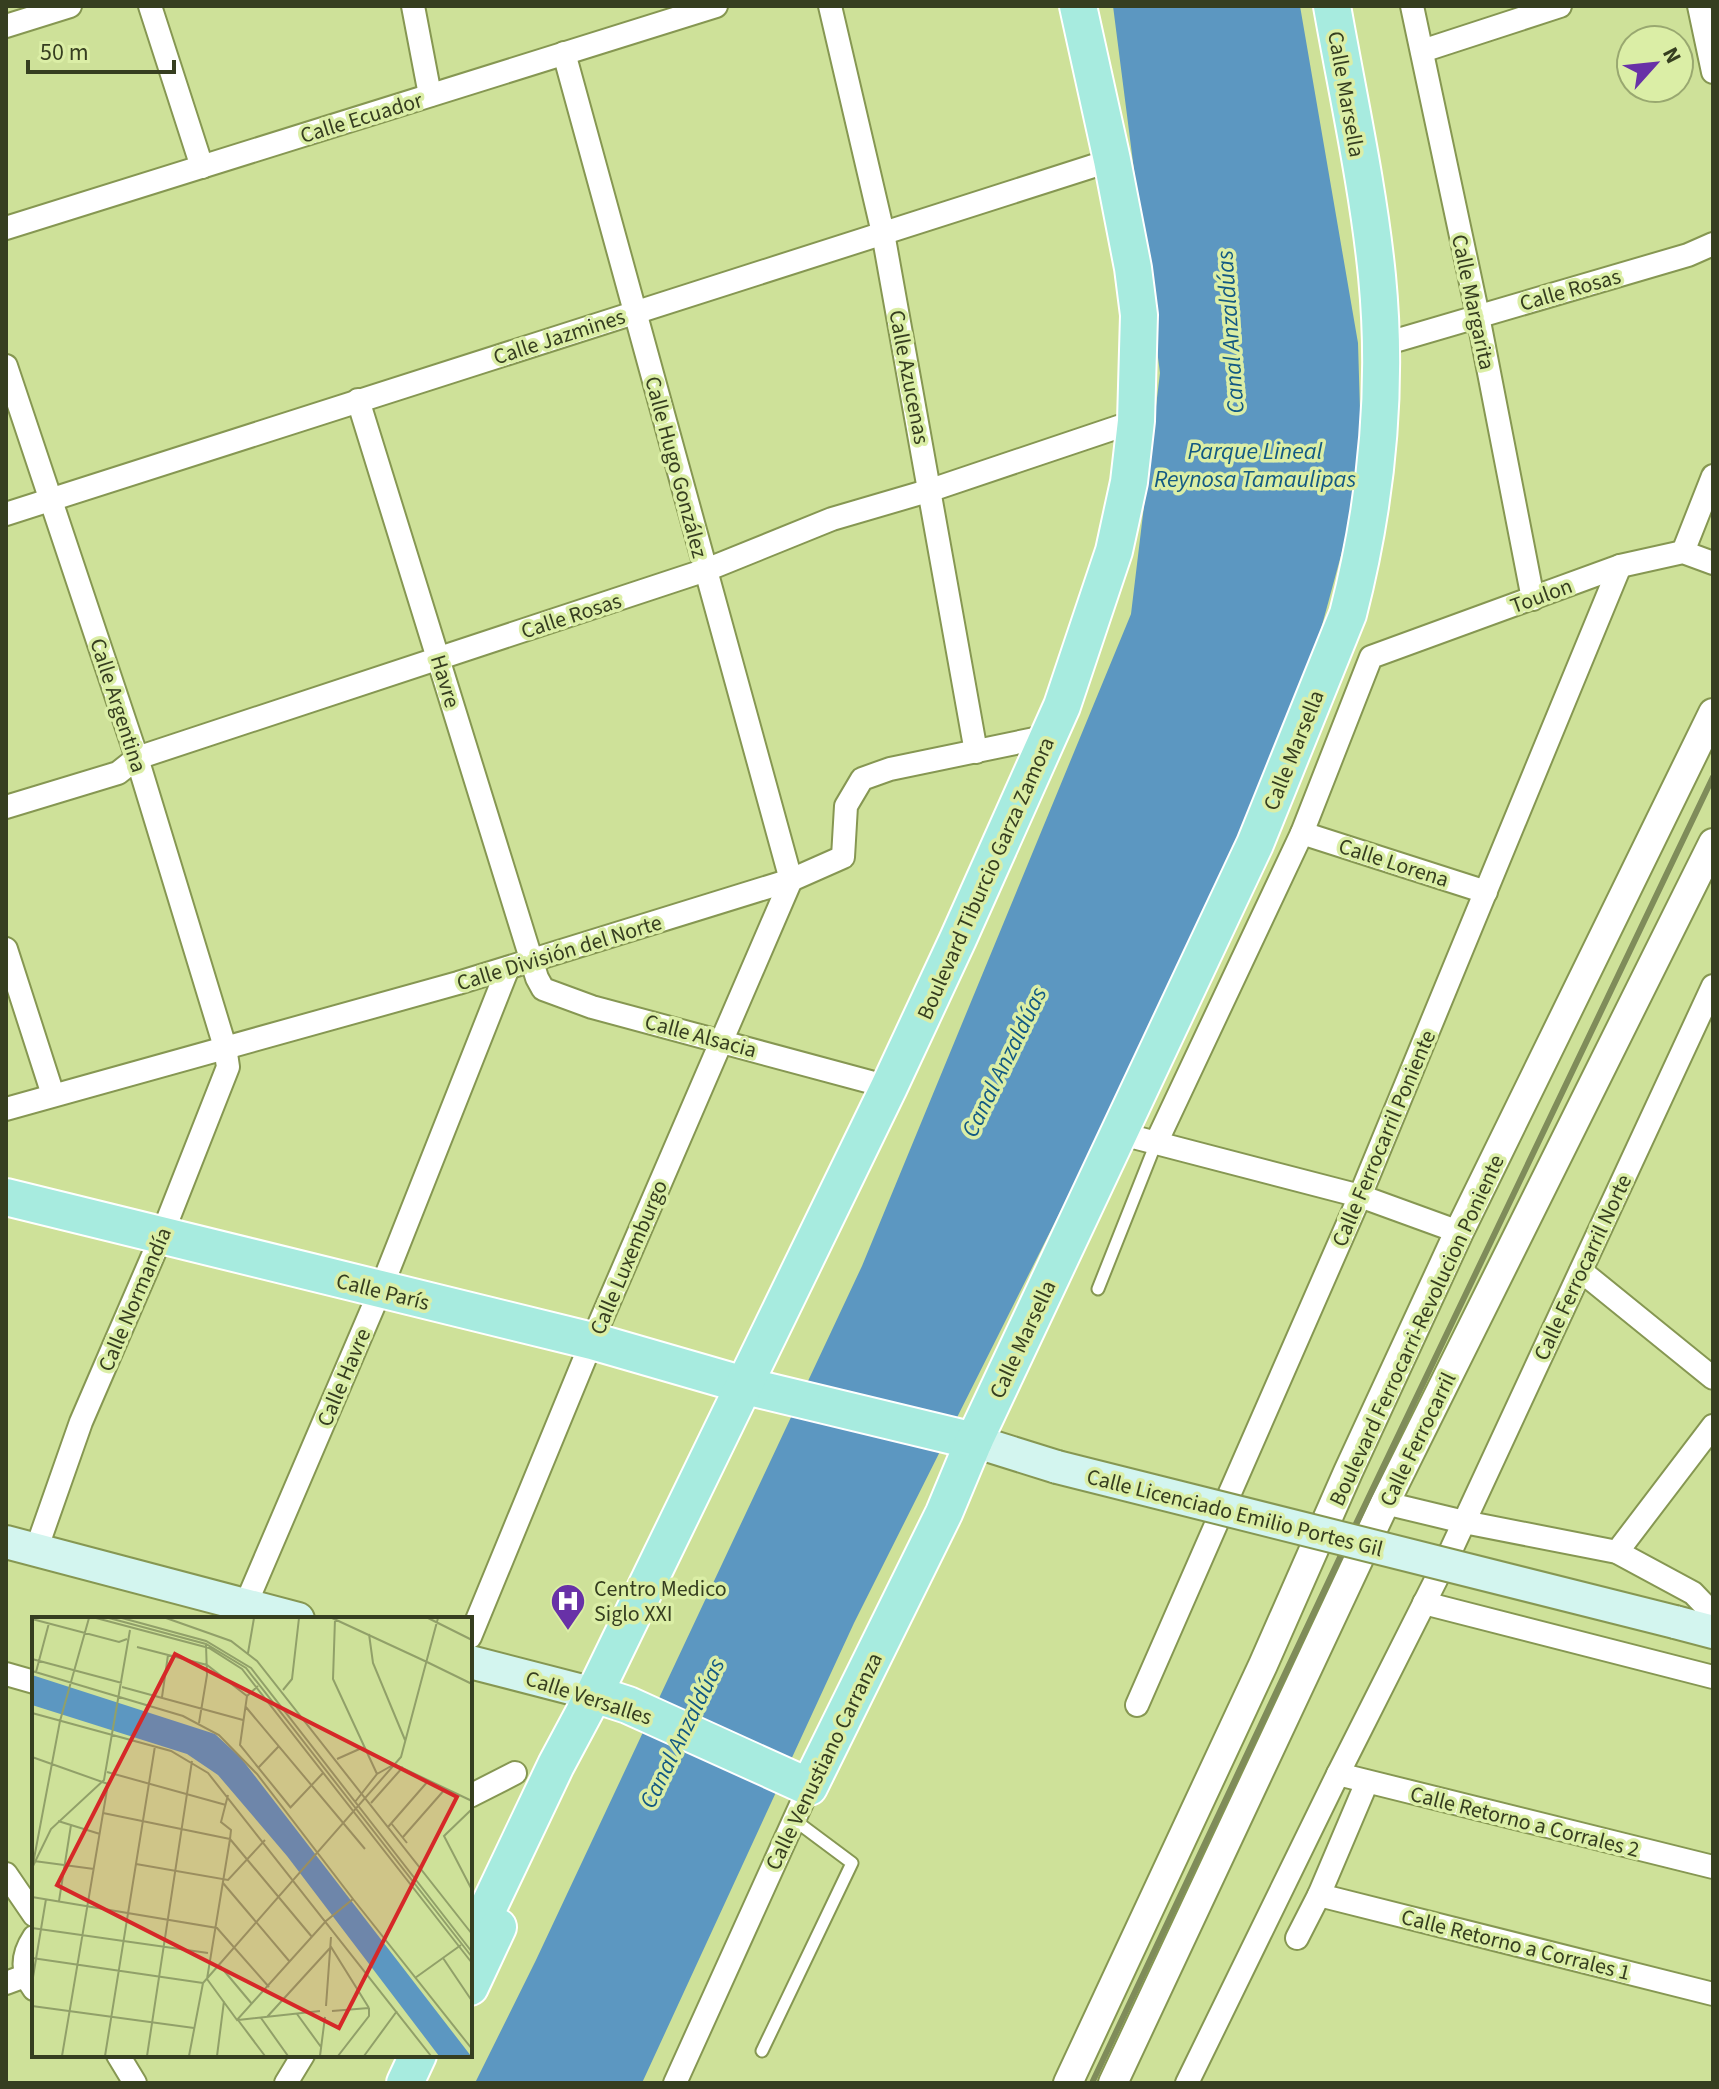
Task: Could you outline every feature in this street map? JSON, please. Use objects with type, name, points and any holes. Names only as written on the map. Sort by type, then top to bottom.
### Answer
[{"type":"main road","name":"Boulevard Tiburcio Garza Zamora","points":[[472,1983],[578,1759],[610,1699],[1049,736],[1114,551],[1129,482],[1136,421],[1139,315],[1112,160],[1078,6]]},
{"type":"main road","name":"Calle Marsella","points":[[962,1439],[1118,1133],[1255,844],[1348,614],[1370,500],[1381,411],[1381,345],[1372,233],[1332,6]]},
{"type":"main road","name":"Calle París","points":[[8,1203],[592,1341],[750,1387]]},
{"type":"main road","name":"Calle Licenciado Emilio Portes Gil","points":[[750,1387],[1713,1632]]},
{"type":"main road","name":"Calle Venustiano Carranza","points":[[801,1783],[944,1513],[962,1439]]},
{"type":"main road","points":[[21,1546],[290,1617]]},
{"type":"main road","name":"Calle Versalles","points":[[472,1663],[610,1699],[801,1783]]},
{"type":"main road","points":[[472,1942],[556,1765],[610,1699]]},
{"type":"main road","points":[[405,2083],[417,2057]]},
{"type":"main road","points":[[424,2083],[437,2057]]},
{"type":"street","points":[[6,26],[70,6]]},
{"type":"street","points":[[150,6],[202,167]]},
{"type":"street","points":[[413,6],[430,95]]},
{"type":"street","name":"Calle Ecuador","points":[[6,228],[716,6]]},
{"type":"street","name":"Calle Azucenas","points":[[830,6],[883,233],[976,752]]},
{"type":"street","name":"Calle Margarita","points":[[1412,6],[1478,316],[1533,599]]},
{"type":"street","points":[[1422,51],[1560,6]]},
{"type":"street","points":[[1699,6],[1713,72]]},
{"type":"street","name":"Calle Hugo González","points":[[564,53],[791,880]]},
{"type":"street","name":"Calle Jazmines","points":[[6,514],[1112,160]]},
{"type":"street","name":"Calle Rosas","points":[[1381,345],[1688,255],[1713,244]]},
{"type":"street","name":"Calle Argentina","points":[[6,366],[137,758],[225,1047]]},
{"type":"street","name":"Havre","points":[[358,400],[534,961]]},
{"type":"street","name":"Calle Rosas","points":[[6,807],[118,773],[137,758],[706,570],[832,519],[931,490],[1136,421]]},
{"type":"street","points":[[1713,476],[1683,552],[1713,563]]},
{"type":"street","name":"Toulon","points":[[1302,833],[1371,657],[1620,566],[1683,552]]},
{"type":"street","name":"Calle Ferrocarril Poniente","points":[[1137,1705],[1360,1196],[1620,566]]},
{"type":"street","name":"Boulevard Ferrocarri-Revolucion Poniente","points":[[1068,2083],[1257,1679],[1459,1232],[1713,713]]},
{"type":"street","name":"Calle División del Norte","points":[[6,1109],[534,961],[791,880],[843,857],[846,806],[862,779],[890,769],[1049,736]]},
{"type":"street","points":[[1156,1143],[1302,833]]},
{"type":"street","name":"Calle Lorena","points":[[1302,833],[1486,892]]},
{"type":"street","name":"Calle Ferrocarril","points":[[1113,2083],[1385,1503],[1713,843]]},
{"type":"street","name":"Calle Luxemburgo","points":[[472,1632],[592,1341],[791,880]]},
{"type":"street","points":[[6,949],[53,1095]]},
{"type":"street","name":"Calle Alsacia","points":[[534,961],[543,989],[562,998],[889,1087]]},
{"type":"street","name":"Calle Havre","points":[[245,1606],[380,1291],[508,968]]},
{"type":"street","name":"Calle Ferrocarril Norte","points":[[1424,1603],[1713,986]]},
{"type":"street","name":"Calle Normandía","points":[[21,1546],[81,1422],[161,1237],[228,1067],[225,1047]]},
{"type":"street","points":[[1118,1133],[1360,1196],[1459,1232]]},
{"type":"street","points":[[1581,1271],[1713,1378]]},
{"type":"street","points":[[1617,1552],[1713,1426]]},
{"type":"street","points":[[1385,1503],[1617,1552],[1693,1593],[1713,1614]]},
{"type":"street","points":[[1187,2083],[1424,1603],[1713,1677]]},
{"type":"street","points":[[6,1674],[32,1681]]},
{"type":"street","points":[[472,1795],[515,1773]]},
{"type":"street","name":"Calle Retorno a Corrales 2","points":[[1338,1774],[1713,1867]]},
{"type":"street","points":[[1297,1938],[1319,1895],[1367,1782]]},
{"type":"street","name":"Calle Venustiano Carranza","points":[[675,2083],[793,1819],[801,1783]]},
{"type":"street","points":[[6,1874],[32,1912]]},
{"type":"street","name":"Calle Retorno a Corrales 1","points":[[1319,1895],[1713,1994]]},
{"type":"street","points":[[22,1983],[24,1960],[32,1940]]},
{"type":"street","points":[[119,2057],[135,2083]]},
{"type":"street","points":[[286,2083],[302,2057]]},
{"type":"lane","points":[[1098,1289],[1156,1143]]},
{"type":"lane","points":[[762,2051],[852,1863],[793,1819]]},
{"type":"water","name":"Parque Lineal Reynosa Tamaulipas","points":[[1113,6],[1300,6],[1358,343],[1362,478],[1302,699],[1242,849],[854,1623],[642,2083],[475,2083],[536,1960],[862,1266],[1131,614],[1160,373]]},
{"type":"railway","points":[[1092,2083],[1713,777]]},
{"type":"place","name":"Centro Medico Siglo XXI","points":[[568,1632]]},
{"type":"water label","name":"Canal Anzaldúas","points":[[1230,332]]},
{"type":"water label","name":"Canal Anzaldúas","points":[[1004,1062]]},
{"type":"water label","name":"Canal Anzaldúas","points":[[682,1733]]}]
